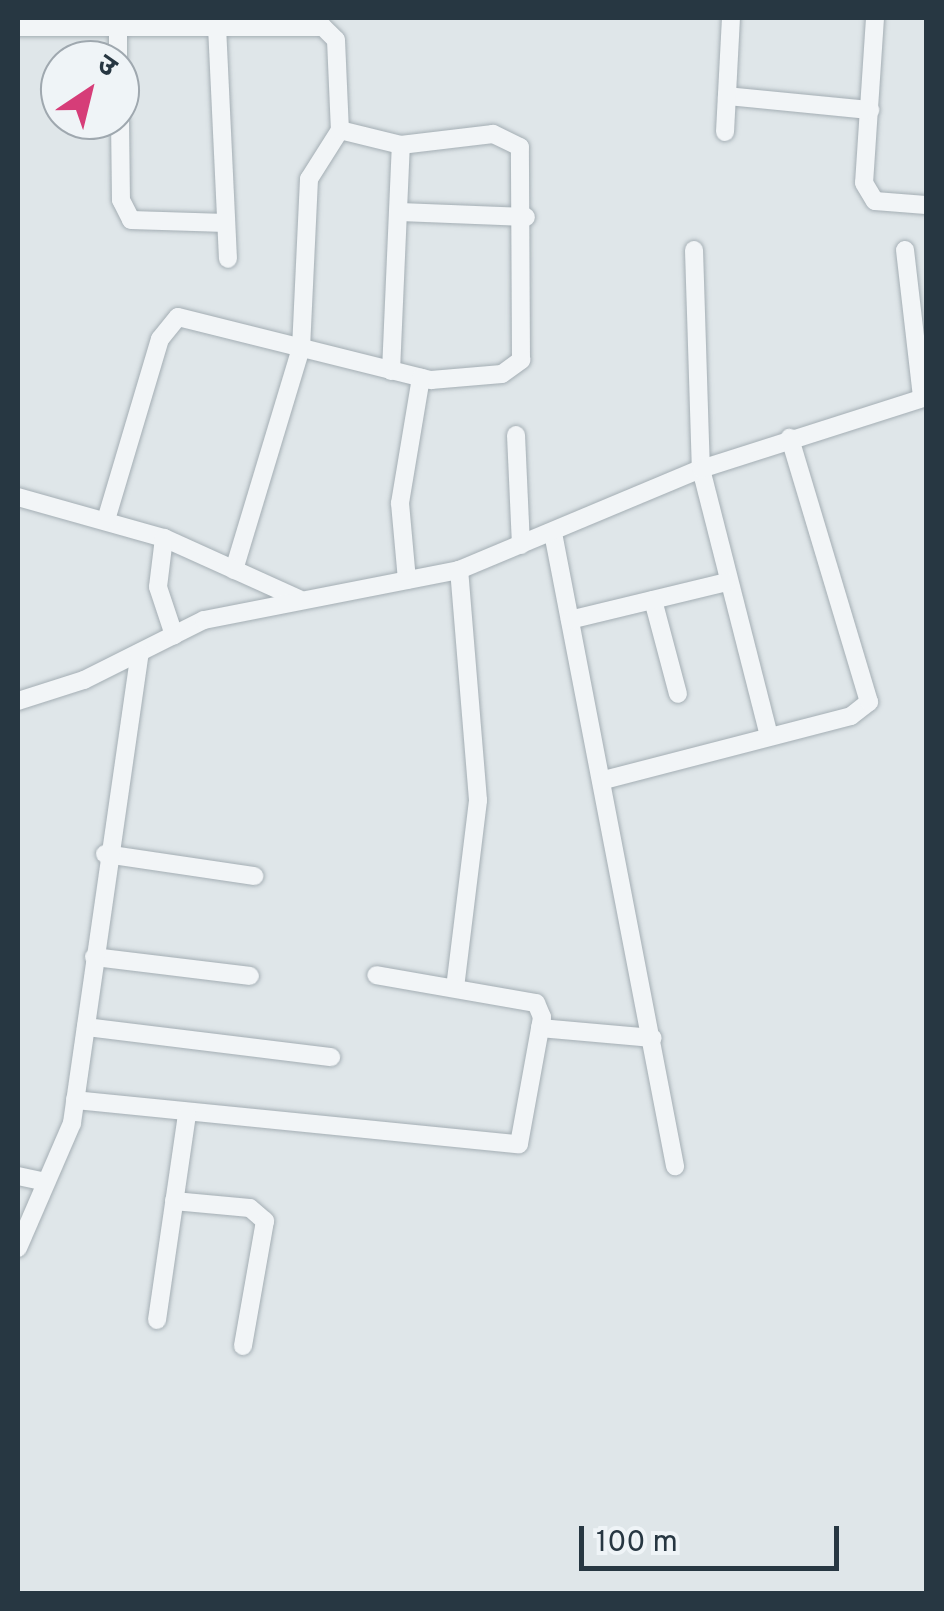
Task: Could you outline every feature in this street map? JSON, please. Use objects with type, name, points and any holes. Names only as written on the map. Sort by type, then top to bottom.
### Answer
[{"type":"street","points":[[725,132],[731,18]]},
{"type":"street","points":[[875,18],[867,193],[926,205]]},
{"type":"street","points":[[18,27],[60,22],[118,26],[322,22],[336,40],[340,130],[309,179],[301,348],[234,570]]},
{"type":"street","points":[[118,26],[118,40]]},
{"type":"street","points":[[217,26],[228,259]]},
{"type":"street","points":[[727,96],[870,110]]},
{"type":"street","points":[[106,520],[170,320],[184,314],[421,378],[502,374],[521,360],[526,155],[504,136],[400,145],[340,130]]},
{"type":"street","points":[[120,140],[121,200],[131,220],[226,223]]},
{"type":"street","points":[[391,371],[400,145]]},
{"type":"street","points":[[400,212],[526,217]]},
{"type":"street","points":[[694,250],[701,469],[768,735]]},
{"type":"street","points":[[18,701],[140,654],[174,635],[299,599],[459,570],[701,469],[924,398],[905,250]]},
{"type":"street","points":[[406,580],[400,503],[421,378]]},
{"type":"street","points":[[516,435],[521,544]]},
{"type":"street","points":[[604,780],[851,716],[870,693],[790,438]]},
{"type":"street","points":[[18,497],[164,538],[299,599]]},
{"type":"street","points":[[553,533],[604,780],[675,1166]]},
{"type":"street","points":[[164,538],[158,587],[174,635]]},
{"type":"street","points":[[456,988],[478,800],[459,570]]},
{"type":"street","points":[[570,620],[727,582]]},
{"type":"street","points":[[653,600],[678,694]]},
{"type":"street","points":[[18,1248],[42,1180],[69,1135],[86,1027],[105,854],[140,654]]},
{"type":"street","points":[[105,854],[254,876]]},
{"type":"street","points":[[94,957],[250,976]]},
{"type":"street","points":[[76,1100],[187,1115],[519,1144],[540,1028],[531,1000],[376,976]]},
{"type":"street","points":[[86,1027],[331,1057]]},
{"type":"street","points":[[540,1028],[653,1038]]},
{"type":"street","points":[[157,1320],[187,1115]]},
{"type":"street","points":[[18,1176],[42,1180]]},
{"type":"street","points":[[174,1202],[262,1216],[243,1346]]}]
